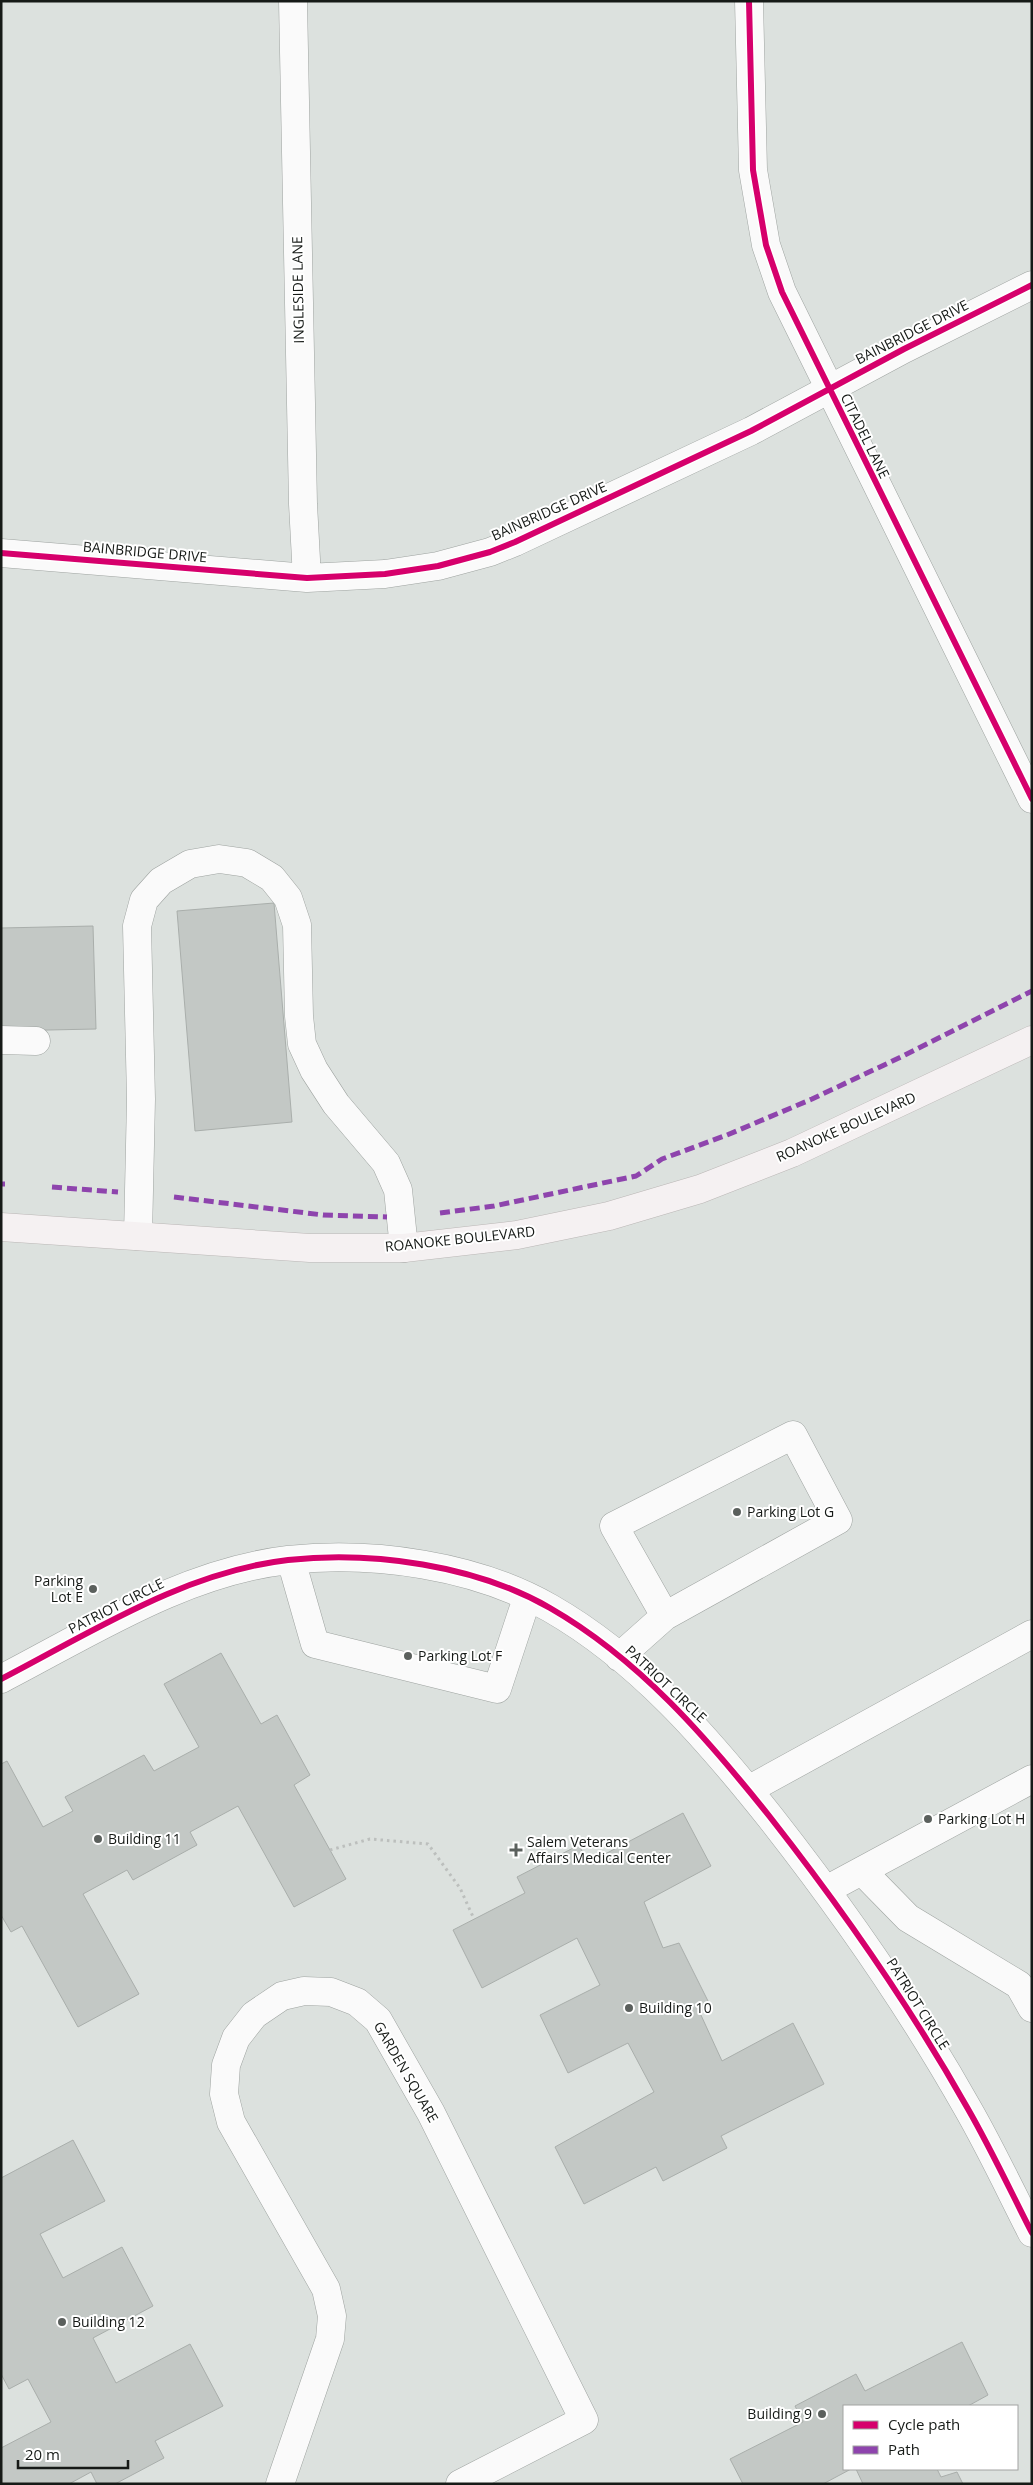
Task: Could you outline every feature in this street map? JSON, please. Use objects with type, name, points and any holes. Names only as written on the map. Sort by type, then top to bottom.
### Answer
[{"type":"main road","name":"ROANOKE BOULEVARD","points":[[1,1227],[310,1248],[404,1248],[517,1235],[609,1216],[700,1189],[792,1153],[1032,1040]]},
{"type":"street","name":"INGLESIDE LANE","points":[[293,1],[303,504],[308,578]]},
{"type":"street","name":"CITADEL LANE","points":[[749,1],[750,108],[753,170],[766,245],[782,292],[828,390],[1032,799]]},
{"type":"street","name":"BAINBRIDGE DRIVE","points":[[1,553],[308,578],[385,574],[438,566],[490,552],[515,542],[751,431],[1032,286]]},
{"type":"street","points":[[138,1236],[141,1100],[137,926],[144,900],[161,881],[190,864],[219,859],[247,863],[272,878],[288,898],[297,925],[299,1016],[302,1044],[314,1070],[336,1104],[386,1162],[398,1190],[404,1248]]},
{"type":"street","points":[[1,1040],[36,1040]]},
{"type":"street","points":[[619,1657],[665,1616],[838,1520],[794,1436],[614,1526],[665,1616]]},
{"type":"street","name":"PATRIOT CIRCLE","points":[[1,1679],[167,1594],[225,1572],[291,1560],[348,1556],[410,1563],[481,1578],[566,1618],[597,1638],[667,1698],[725,1761],[826,1890],[900,1995],[959,2094],[1032,2233]]},
{"type":"street","points":[[291,1560],[315,1644],[497,1688],[527,1598]]},
{"type":"street","points":[[748,1790],[1032,1634]]},
{"type":"street","points":[[826,1890],[1032,1779]]},
{"type":"street","points":[[862,1871],[908,1918],[1019,1985],[1032,2008]]},
{"type":"street","name":"GARDEN SQUARE","points":[[280,2484],[330,2339],[332,2316],[326,2288],[231,2122],[224,2094],[226,2065],[236,2038],[254,2015],[282,1996],[304,1991],[331,1992],[357,2002],[378,2020],[431,2112],[584,2420],[460,2484]]},
{"type":"path","points":[[330,1850],[370,1839],[428,1844],[460,1888],[474,1919]]},
{"type":"building","points":[[274,903],[292,1122],[195,1131],[177,911]]},
{"type":"building","points":[[93,926],[96,1029],[1,1031],[1,928]]},
{"type":"building","name":"Building 11","points":[[221,1653],[261,1724],[277,1715],[310,1775],[294,1785],[346,1879],[294,1907],[238,1806],[190,1832],[197,1845],[133,1880],[127,1870],[83,1894],[139,1994],[78,2027],[22,1926],[11,1932],[1,1915],[1,1764],[7,1761],[43,1827],[73,1811],[65,1797],[144,1755],[154,1771],[199,1747],[164,1684]]},
{"type":"building","name":"Building 10","points":[[683,1813],[711,1866],[644,1902],[663,1948],[679,1943],[709,2003],[700,2013],[722,2061],[793,2023],[824,2084],[721,2136],[727,2148],[663,2181],[656,2167],[584,2204],[555,2147],[654,2092],[628,2043],[568,2073],[540,2015],[600,1985],[577,1938],[482,1988],[453,1930],[525,1893],[517,1877],[579,1845],[588,1863]]},
{"type":"building","name":"Building 12","points":[[73,2140],[105,2201],[40,2234],[63,2278],[122,2247],[153,2306],[93,2338],[116,2383],[190,2344],[223,2406],[155,2441],[164,2458],[115,2484],[97,2484],[91,2472],[69,2484],[1,2484],[1,2448],[51,2422],[28,2379],[9,2389],[1,2374],[1,2178]]},
{"type":"building","name":"Building 9","points":[[962,2342],[988,2395],[970,2405],[843,2405],[843,2470],[849,2470],[823,2484],[743,2484],[730,2459],[803,2422],[795,2406],[856,2374],[865,2391]]},
{"type":"building","points":[[856,2470],[938,2470],[941,2477],[957,2472],[963,2484],[863,2484]]},
{"type":"marked path","points":[[440,1213],[494,1206],[636,1176],[662,1159],[727,1135],[812,1099],[903,1056],[1032,991]]},
{"type":"marked path","points":[[52,1187],[118,1192]]},
{"type":"marked path","points":[[174,1197],[323,1215],[387,1217]]},
{"type":"cycle path","points":[[749,1],[753,170],[766,245],[782,292],[1032,799]]},
{"type":"cycle path","points":[[1,553],[307,578],[385,574],[438,566],[490,552],[515,542],[751,431],[904,349],[1032,285]]},
{"type":"cycle path","points":[[1,1679],[104,1624],[175,1591],[212,1577],[288,1560],[354,1558],[423,1564],[489,1581],[521,1593],[550,1608],[582,1628],[613,1651],[670,1702],[722,1758],[797,1852],[875,1959],[923,2033],[993,2155],[1032,2233]]},
{"type":"place","name":"Parking Lot G","points":[[737,1512]]},
{"type":"place","name":"Parking Lot E","points":[[93,1589]]},
{"type":"place","name":"Parking Lot F","points":[[408,1656]]},
{"type":"place","name":"Parking Lot H","points":[[928,1819]]},
{"type":"place","name":"Building 11","points":[[98,1839]]},
{"type":"place","name":"Salem Veterans Affairs Medical Center","points":[[516,1850]]},
{"type":"place","name":"Building 10","points":[[629,2008]]},
{"type":"place","name":"Building 12","points":[[62,2322]]},
{"type":"place","name":"Building 9","points":[[822,2414]]}]
